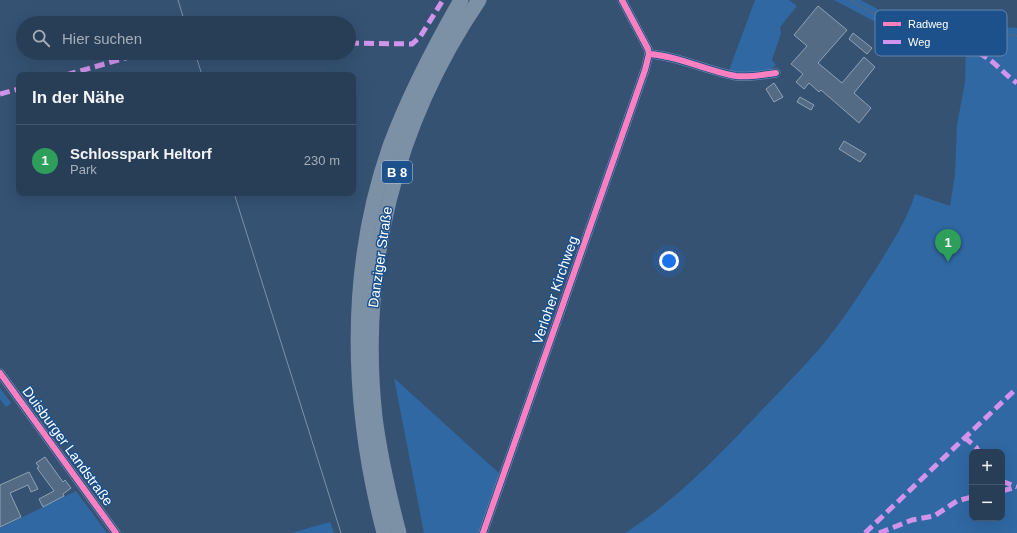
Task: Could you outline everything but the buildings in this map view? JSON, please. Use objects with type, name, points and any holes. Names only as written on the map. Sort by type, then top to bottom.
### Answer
[{"type":"highway","name":"Danziger Straße","points":[[384,533],[367,456],[361,419],[358,362],[359,314],[363,264],[377,192],[390,147],[428,59],[461,0]]},
{"type":"highway","name":"Danziger Straße","points":[[398,533],[387,487],[375,418],[371,360],[372,318],[380,236],[390,193],[419,107],[440,66],[479,0]]},
{"type":"street","points":[[622,0],[643,37],[649,54],[671,57],[735,75],[754,76],[776,73]]},
{"type":"street","name":"Verloher Kirchweg","points":[[483,533],[649,54]]},
{"type":"street","name":"Duisburger Landstraße","points":[[0,373],[116,533]]},
{"type":"shaded area","points":[[755,0],[789,0],[797,6],[780,27],[781,33],[772,60],[776,65],[767,73],[728,73]]},
{"type":"shaded area","points":[[834,0],[861,0],[879,10],[875,10],[875,22]]},
{"type":"shaded area","points":[[1007,27],[1017,28],[1017,533],[625,533],[662,506],[696,477],[744,429],[820,348],[844,317],[879,264],[904,222],[915,194],[950,206],[955,175],[957,125],[965,82],[966,56],[1007,56]]},
{"type":"shaded area","points":[[394,378],[501,475],[481,533],[424,533]]},
{"type":"shaded area","points":[[0,388],[11,403],[6,407],[0,399]]},
{"type":"shaded area","points":[[76,491],[107,533],[0,533],[0,528]]},
{"type":"shaded area","points":[[330,522],[334,533],[291,533]]},
{"type":"waterway","points":[[850,0],[875,15]]},
{"type":"waterway","points":[[1007,35],[1017,36]]},
{"type":"tram line","points":[[178,0],[183,16]]},
{"type":"tram line","points":[[197,60],[201,72]]},
{"type":"tram line","points":[[235,196],[341,533]]},
{"type":"marked path","points":[[356,43],[412,44],[420,37],[443,0]]},
{"type":"marked path","points":[[984,56],[1017,83]]},
{"type":"marked path","points":[[76,72],[118,60]]},
{"type":"marked path","points":[[0,94],[16,90]]},
{"type":"marked path","points":[[865,533],[1017,388]]},
{"type":"marked path","points":[[964,437],[977,449]]},
{"type":"marked path","points":[[1005,482],[1017,487]]},
{"type":"marked path","points":[[1005,490],[1017,487]]},
{"type":"marked path","points":[[879,533],[912,520],[934,516],[957,501],[969,498]]},
{"type":"cycle path","points":[[483,533],[645,70],[649,54],[648,49],[622,0]]},
{"type":"cycle path","points":[[649,54],[660,55],[736,76],[776,73]]},
{"type":"cycle path","points":[[0,373],[116,533]]},
{"type":"place","name":"Schlosspark Heltorf","points":[[948,262]]}]
